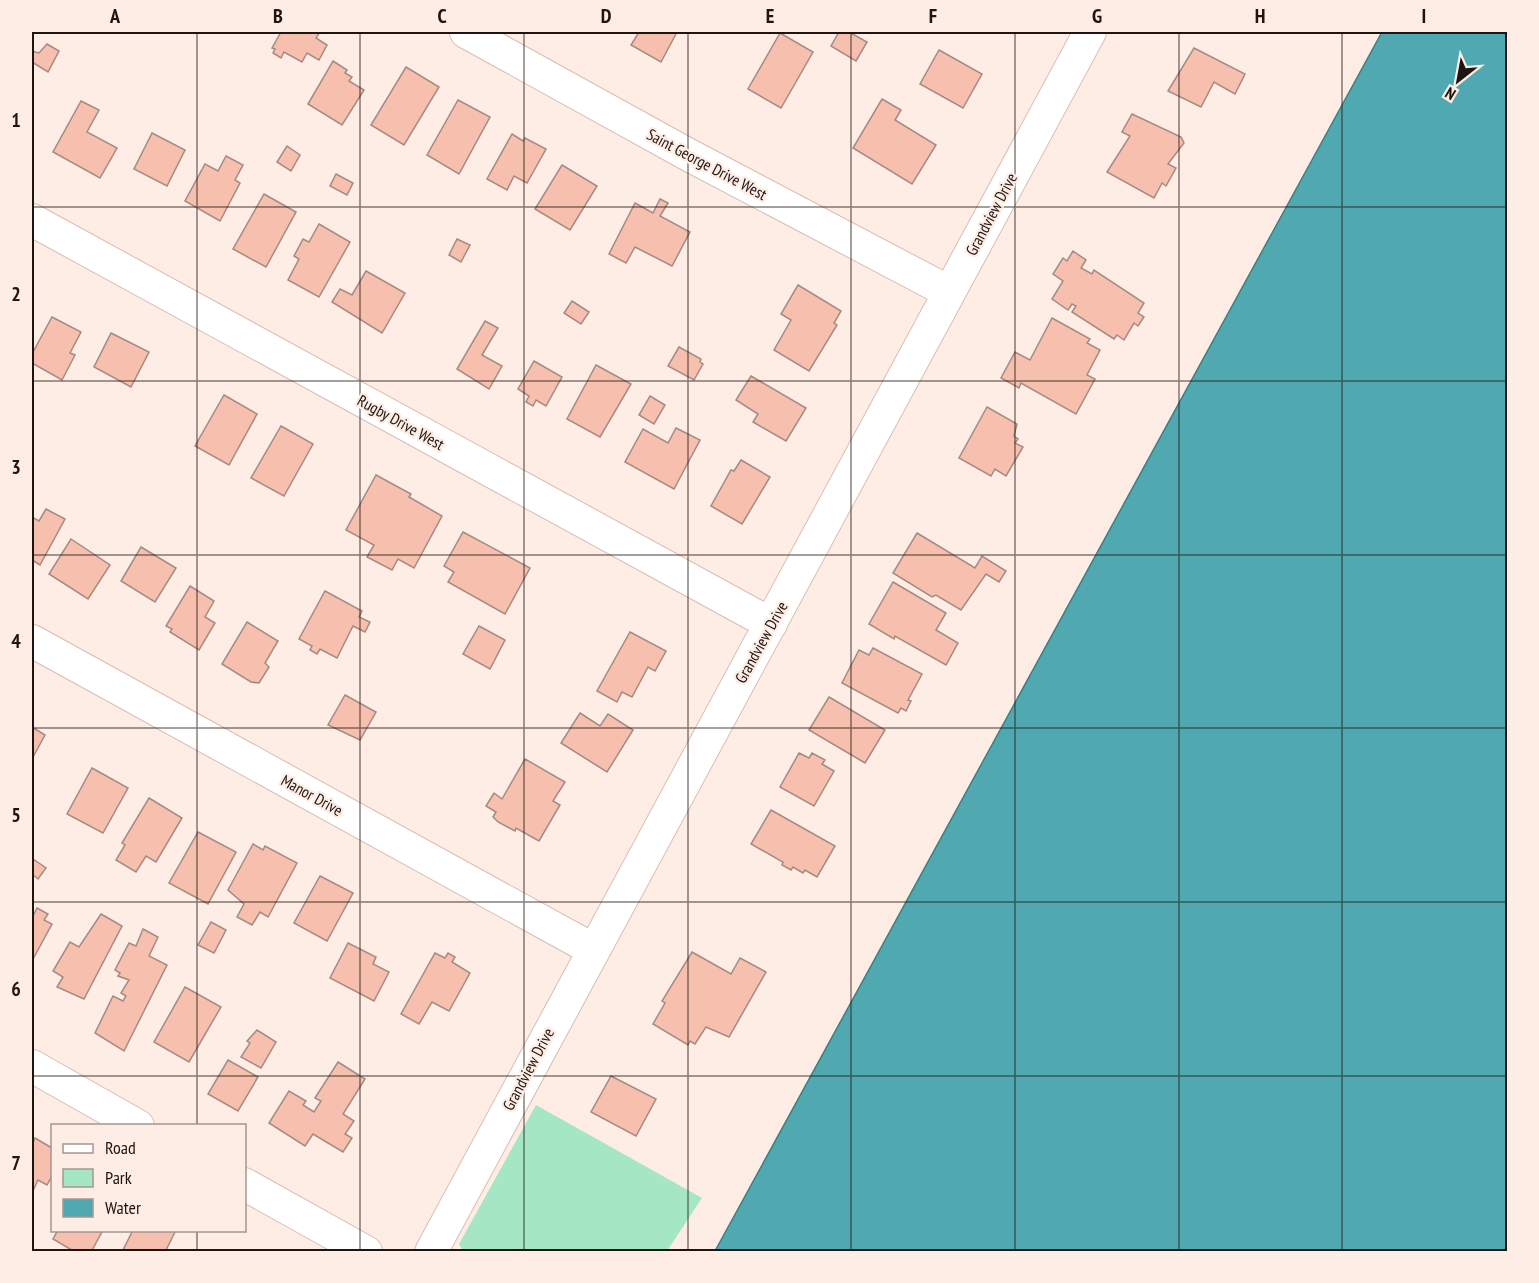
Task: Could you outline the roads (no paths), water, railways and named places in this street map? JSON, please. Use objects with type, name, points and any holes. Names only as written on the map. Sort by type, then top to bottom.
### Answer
[{"type":"street","name":"Saint George Drive West","points":[[466,32],[687,154],[949,292]]},
{"type":"street","name":"Grandview Drive","points":[[431,1251],[592,949],[771,624],[1090,32]]},
{"type":"street","name":"Rugby Drive West","points":[[32,220],[771,624]]},
{"type":"street","name":"Manor Drive","points":[[32,641],[592,949]]},
{"type":"street","points":[[32,1066],[136,1124]]},
{"type":"street","points":[[246,1185],[366,1251]]},
{"type":"water","points":[[1382,32],[1507,32],[1507,1251],[715,1251]]}]
